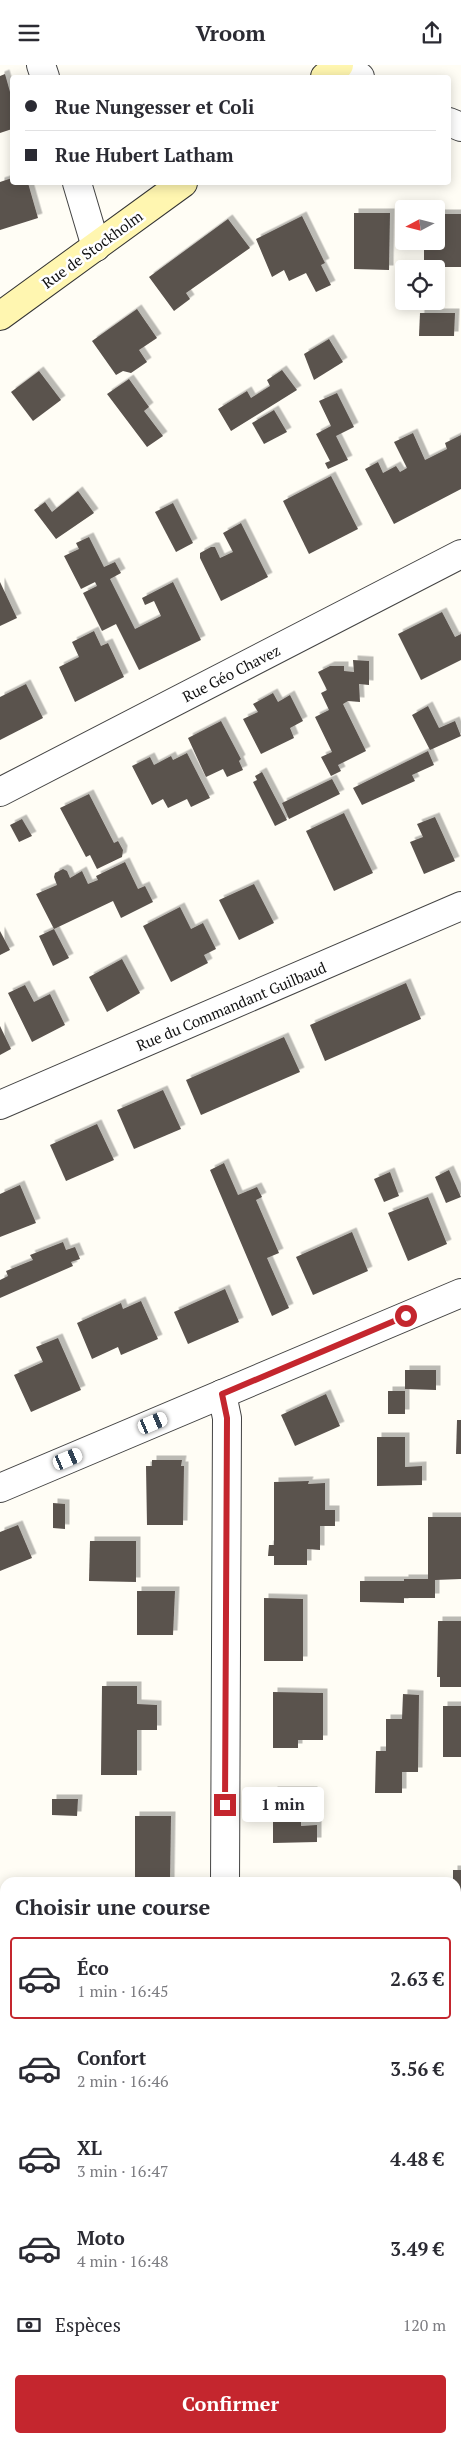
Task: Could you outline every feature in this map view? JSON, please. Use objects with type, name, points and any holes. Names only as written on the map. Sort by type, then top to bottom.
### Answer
[{"type":"street","points":[[327,75],[338,65]]},
{"type":"street","points":[[344,65],[357,75]]},
{"type":"street","points":[[78,185],[96,247]]},
{"type":"street","name":"Rue de Stockholm","points":[[0,316],[180,185]]},
{"type":"street","name":"Rue Géo Chavez","points":[[0,792],[461,554]]},
{"type":"street","name":"Rue du Commandant Guilbaud","points":[[0,1105],[461,907]]},
{"type":"street","points":[[0,1488],[461,1293]]},
{"type":"street","points":[[222,1394],[227,1418],[225,1877]]},
{"type":"building","points":[[5,74],[10,92],[10,130],[0,133],[0,76]]},
{"type":"building","points":[[10,179],[10,185],[29,185],[38,218],[0,230],[0,182]]},
{"type":"building","points":[[354,213],[390,213],[389,270],[354,269]]},
{"type":"building","points":[[445,214],[461,214],[461,267],[445,267],[445,260],[424,260],[424,250],[445,250]]},
{"type":"building","points":[[302,216],[325,263],[321,265],[331,285],[316,292],[306,273],[289,281],[284,270],[272,277],[256,239]]},
{"type":"building","points":[[228,219],[250,248],[186,293],[190,299],[174,311],[149,277]]},
{"type":"building","points":[[137,309],[157,338],[139,350],[147,362],[131,373],[123,371],[116,375],[92,341]]},
{"type":"building","points":[[420,313],[455,313],[454,336],[419,336]]},
{"type":"building","points":[[329,339],[343,362],[314,380],[304,354]]},
{"type":"building","points":[[282,370],[297,390],[231,431],[218,409],[247,391],[251,398],[270,386],[267,380]]},
{"type":"building","points":[[39,371],[61,400],[33,421],[11,392]]},
{"type":"building","points":[[129,379],[149,407],[144,411],[163,436],[147,447],[107,394]]},
{"type":"building","points":[[337,393],[354,427],[336,436],[348,460],[328,469],[325,463],[330,461],[316,434],[331,426],[319,401]]},
{"type":"building","points":[[274,410],[287,432],[264,444],[252,423]]},
{"type":"building","points":[[413,433],[425,460],[447,449],[445,443],[461,435],[461,489],[394,524],[365,469],[378,462],[383,473],[396,466],[400,472],[407,468],[394,442]]},
{"type":"building","points":[[331,476],[358,529],[309,554],[283,501]]},
{"type":"building","points":[[78,491],[94,513],[56,539],[34,510],[45,502],[52,512]]},
{"type":"building","points":[[173,503],[193,543],[176,552],[155,512]]},
{"type":"building","points":[[241,523],[268,577],[221,601],[200,558],[200,553],[211,547],[215,547],[220,558],[233,552],[223,533]]},
{"type":"building","points":[[89,537],[104,567],[115,562],[121,573],[110,579],[135,629],[161,616],[154,601],[145,605],[142,598],[173,582],[201,640],[139,670],[116,624],[102,631],[83,593],[97,586],[95,582],[81,589],[64,556],[79,549],[76,543]]},
{"type":"building","points":[[0,582],[17,618],[0,626]]},
{"type":"building","points":[[442,612],[455,637],[461,634],[461,660],[421,680],[398,634]]},
{"type":"building","points":[[94,631],[101,646],[108,643],[124,677],[75,702],[59,667],[79,657],[72,642]]},
{"type":"building","points":[[353,660],[369,661],[369,685],[359,684],[360,702],[348,701],[343,704],[366,751],[338,765],[341,771],[331,776],[321,757],[332,752],[315,717],[329,710],[321,693],[327,690],[318,672],[330,666],[344,666],[344,671],[354,672]]},
{"type":"building","points":[[26,684],[43,718],[0,740],[0,697]]},
{"type":"building","points":[[273,693],[278,702],[290,695],[303,721],[290,728],[294,738],[261,754],[243,719],[258,712],[253,704]]},
{"type":"building","points":[[428,706],[439,728],[455,721],[461,736],[430,750],[412,715]]},
{"type":"building","points":[[221,721],[241,759],[239,761],[243,770],[227,777],[223,769],[206,777],[188,738]]},
{"type":"building","points":[[428,751],[434,765],[412,775],[415,781],[362,805],[353,788]]},
{"type":"building","points":[[187,753],[210,798],[191,807],[187,799],[168,808],[163,799],[152,805],[132,766],[150,757],[154,765],[171,756],[173,760]]},
{"type":"building","points":[[262,772],[287,820],[275,826],[253,782],[257,780],[255,776]]},
{"type":"building","points":[[332,779],[340,794],[289,819],[282,803]]},
{"type":"building","points":[[89,794],[114,843],[118,841],[123,850],[122,857],[97,869],[90,855],[86,857],[60,808]]},
{"type":"building","points":[[344,813],[373,873],[334,891],[306,831]]},
{"type":"building","points":[[435,817],[455,861],[424,874],[410,842],[423,837],[417,824]]},
{"type":"building","points":[[22,819],[32,836],[19,842],[10,825]]},
{"type":"building","points":[[125,862],[138,889],[145,886],[153,902],[121,918],[113,901],[54,929],[36,894],[57,885],[54,877],[55,873],[63,869],[67,871],[70,878],[82,871],[88,884],[98,880],[96,876]]},
{"type":"building","points":[[254,884],[274,923],[239,940],[219,900]]},
{"type":"building","points":[[180,907],[191,929],[203,923],[216,949],[204,955],[208,963],[171,982],[143,926]]},
{"type":"building","points":[[54,929],[69,958],[53,966],[39,936]]},
{"type":"building","points":[[0,931],[10,950],[0,955]]},
{"type":"building","points":[[122,959],[140,993],[107,1012],[89,977]]},
{"type":"building","points":[[406,983],[421,1019],[325,1061],[310,1025]]},
{"type":"building","points":[[25,985],[34,1002],[50,994],[65,1025],[32,1042],[8,993]]},
{"type":"building","points":[[0,1026],[11,1049],[0,1055]]},
{"type":"building","points":[[284,1037],[300,1072],[201,1115],[186,1080]]},
{"type":"building","points":[[163,1090],[181,1129],[134,1149],[117,1110]]},
{"type":"building","points":[[97,1124],[114,1160],[66,1181],[50,1145]]},
{"type":"building","points":[[224,1163],[238,1195],[257,1187],[262,1197],[256,1200],[279,1253],[267,1258],[289,1308],[272,1316],[210,1170]]},
{"type":"building","points":[[449,1170],[461,1197],[446,1203],[435,1177]]},
{"type":"building","points":[[390,1172],[399,1196],[384,1202],[374,1179]]},
{"type":"building","points":[[20,1185],[36,1223],[0,1237],[0,1194]]},
{"type":"building","points":[[428,1197],[447,1244],[408,1261],[388,1213]]},
{"type":"building","points":[[352,1232],[368,1271],[313,1295],[296,1257]]},
{"type":"building","points":[[63,1242],[66,1250],[75,1247],[80,1259],[71,1262],[73,1266],[0,1298],[0,1280],[8,1276],[6,1271],[33,1260],[30,1255]]},
{"type":"building","points":[[225,1289],[239,1322],[188,1344],[174,1312]]},
{"type":"building","points":[[141,1301],[158,1339],[121,1355],[118,1347],[92,1359],[77,1323],[121,1303],[123,1309]]},
{"type":"building","points":[[58,1338],[81,1390],[31,1412],[14,1375],[43,1362],[36,1347]]},
{"type":"building","points":[[405,1370],[436,1370],[436,1390],[405,1389]]},
{"type":"building","points":[[388,1391],[405,1391],[405,1414],[388,1414]]},
{"type":"building","points":[[326,1394],[340,1426],[295,1446],[281,1415]]},
{"type":"building","points":[[457,1420],[461,1420],[461,1454],[456,1454]]},
{"type":"building","points":[[377,1437],[405,1437],[405,1467],[422,1466],[422,1485],[377,1486]]},
{"type":"building","points":[[152,1460],[182,1460],[181,1466],[184,1466],[183,1525],[147,1525],[146,1466],[152,1466]]},
{"type":"building","points":[[309,1481],[308,1484],[325,1483],[325,1510],[335,1510],[335,1526],[320,1526],[320,1550],[307,1549],[307,1565],[274,1565],[274,1556],[268,1556],[269,1545],[274,1545],[274,1482]]},
{"type":"building","points":[[53,1503],[65,1504],[65,1529],[53,1528]]},
{"type":"building","points":[[428,1517],[461,1517],[461,1579],[435,1580],[435,1598],[404,1598],[404,1603],[360,1602],[360,1581],[428,1579]]},
{"type":"building","points":[[18,1525],[32,1558],[0,1571],[0,1532]]},
{"type":"building","points":[[90,1541],[136,1541],[136,1582],[89,1581]]},
{"type":"building","points":[[137,1591],[175,1591],[173,1635],[137,1635]]},
{"type":"building","points":[[264,1598],[303,1599],[303,1661],[264,1661]]},
{"type":"building","points":[[438,1621],[461,1621],[461,1687],[440,1687],[440,1677],[437,1677]]},
{"type":"building","points":[[102,1686],[137,1686],[137,1704],[157,1705],[157,1730],[137,1730],[137,1775],[101,1775]]},
{"type":"building","points":[[273,1692],[323,1693],[323,1740],[298,1740],[298,1748],[273,1748]]},
{"type":"building","points":[[403,1694],[419,1695],[418,1772],[402,1772],[402,1793],[375,1793],[376,1751],[386,1751],[386,1719],[402,1719]]},
{"type":"building","points":[[443,1706],[461,1706],[461,1757],[443,1757]]},
{"type":"building","points":[[273,1791],[313,1791],[314,1816],[301,1816],[301,1826],[317,1825],[317,1842],[273,1843]]},
{"type":"building","points":[[52,1799],[78,1799],[77,1816],[52,1815]]},
{"type":"building","points":[[135,1816],[171,1816],[170,1877],[135,1877]]},
{"type":"building","points":[[453,1870],[461,1870],[461,1877],[453,1877]]},
{"type":"route","points":[[225,1805],[227,1418],[222,1394],[406,1316]]}]
